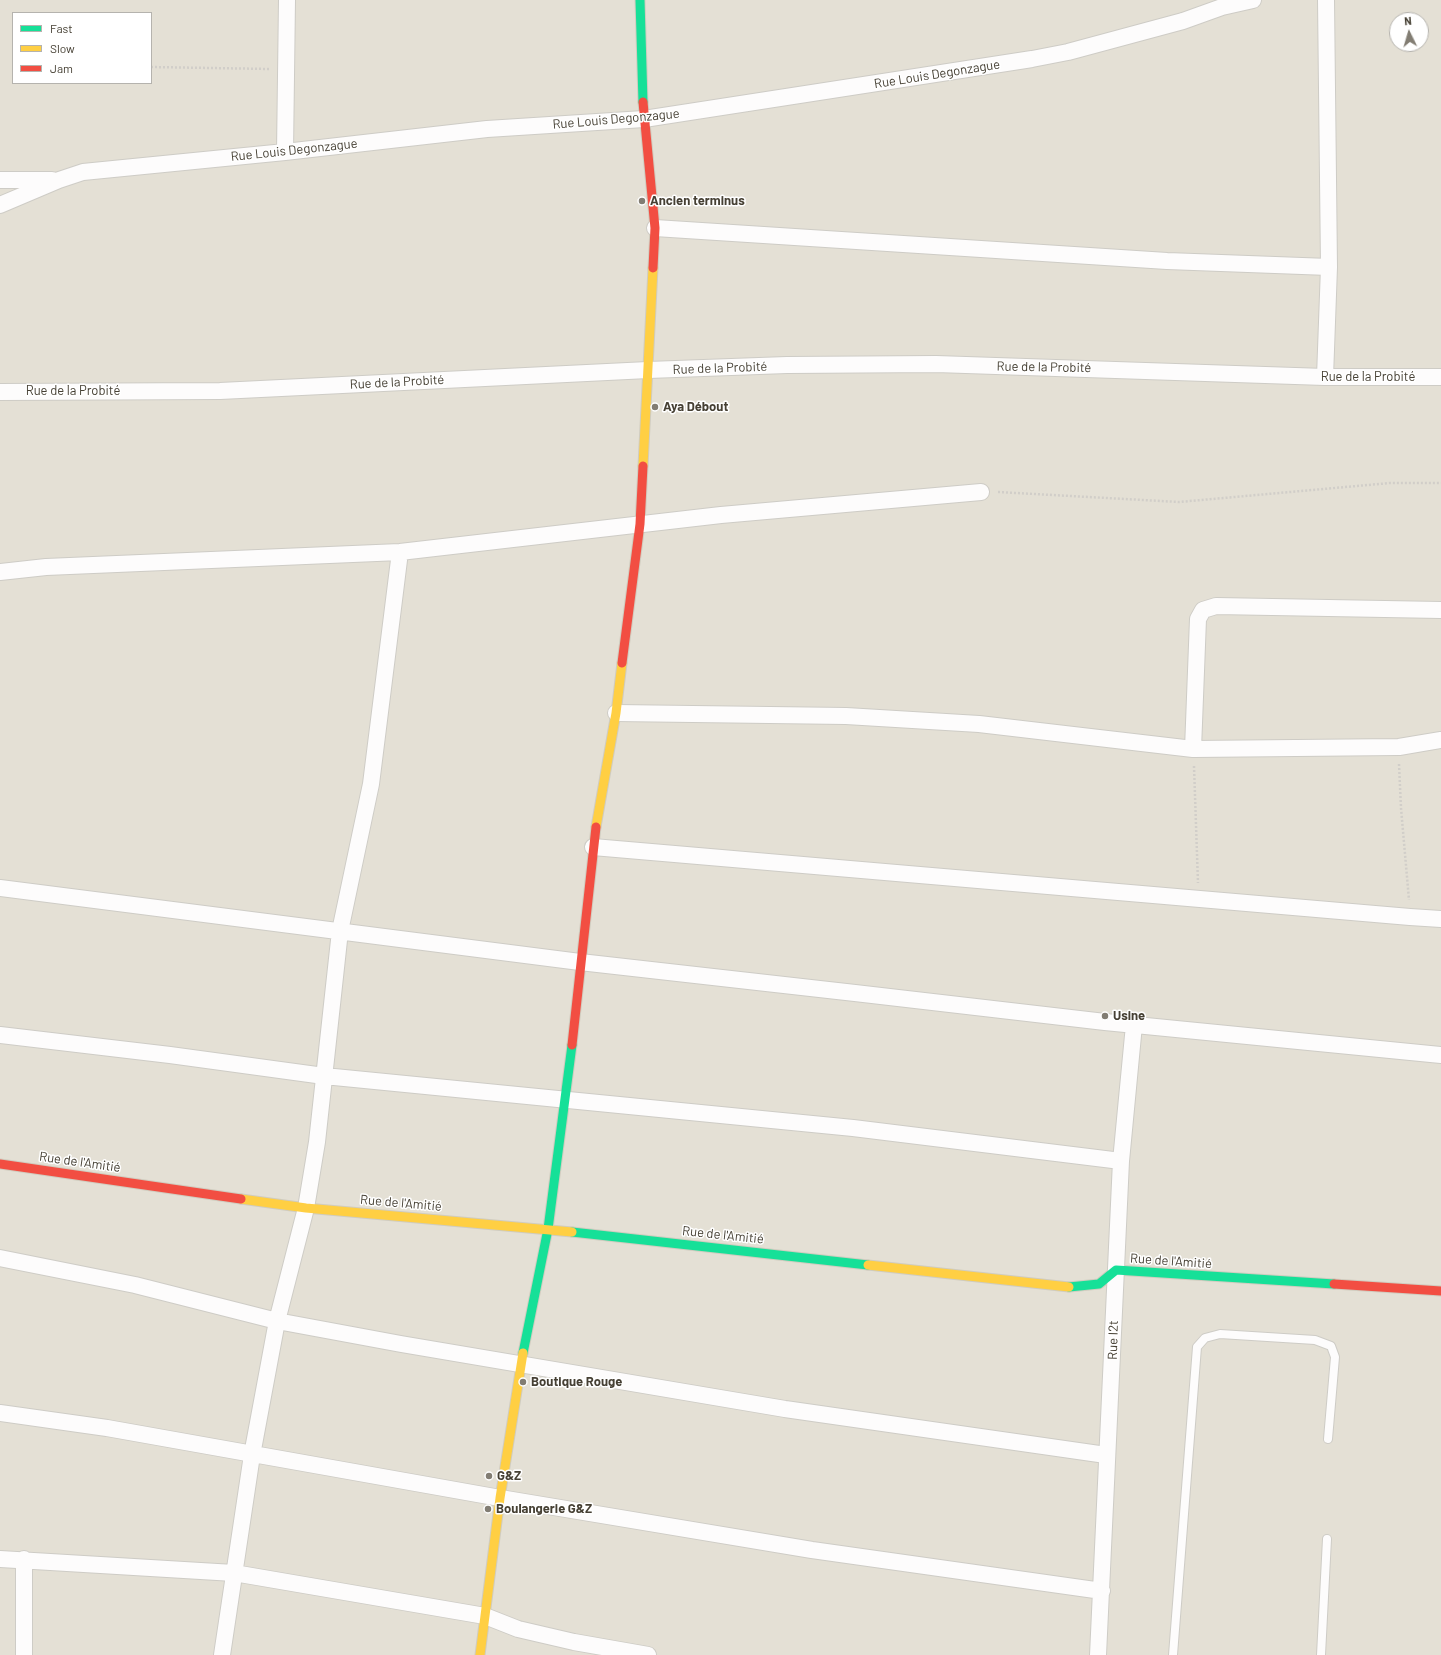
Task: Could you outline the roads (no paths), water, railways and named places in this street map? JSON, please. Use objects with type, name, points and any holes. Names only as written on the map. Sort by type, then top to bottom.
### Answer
[{"type":"street","points":[[285,152],[287,0]]},
{"type":"street","points":[[480,1655],[500,1498],[522,1365],[548,1229],[566,1100],[593,847],[616,713],[640,524],[655,228],[644,119],[640,0]]},
{"type":"street","name":"Rue Louis Degonzague","points":[[0,204],[58,180],[83,172],[285,152],[487,128],[644,119],[1032,59],[1068,52],[1183,21],[1222,7],[1254,0]]},
{"type":"street","points":[[1325,377],[1329,267],[1326,0]]},
{"type":"street","points":[[0,180],[58,180]]},
{"type":"street","points":[[655,228],[1167,261],[1329,267]]},
{"type":"street","name":"Rue de la Probité","points":[[0,392],[220,391],[648,370],[936,364],[1325,377],[1441,377]]},
{"type":"street","points":[[0,572],[46,567],[400,552],[721,515],[981,492]]},
{"type":"street","points":[[222,1655],[252,1455],[277,1321],[306,1208],[317,1142],[340,931],[371,784],[400,552]]},
{"type":"street","points":[[1193,749],[1198,619],[1204,610],[1216,606],[1441,610]]},
{"type":"street","points":[[616,713],[846,716],[971,724],[1193,749],[1399,747],[1441,740]]},
{"type":"street","points":[[593,847],[1441,919]]},
{"type":"street","points":[[0,888],[580,962],[1134,1025],[1441,1055]]},
{"type":"street","name":"Rue I2t","points":[[1098,1655],[1102,1591],[1106,1455],[1113,1347],[1121,1160],[1134,1025]]},
{"type":"street","points":[[0,1035],[162,1054],[324,1076],[853,1128],[1121,1160]]},
{"type":"street","name":"Rue de l'Amitié","points":[[0,1164],[306,1208],[548,1229],[1068,1287],[1099,1284],[1116,1270],[1441,1291]]},
{"type":"street","points":[[0,1258],[135,1285],[277,1321],[522,1365],[785,1409],[1106,1455]]},
{"type":"street","points":[[0,1413],[107,1428],[500,1498],[812,1550],[1102,1591]]},
{"type":"street","points":[[0,1559],[24,1559],[234,1573],[484,1616],[518,1629],[574,1642],[648,1655]]},
{"type":"street","points":[[24,1559],[24,1655]]},
{"type":"lane","points":[[1173,1655],[1197,1347],[1205,1338],[1220,1334],[1315,1340],[1330,1346],[1335,1357],[1328,1439]]},
{"type":"lane","points":[[1321,1655],[1327,1539]]},
{"type":"place","name":"Ancien terminus","points":[[642,201]]},
{"type":"place","name":"Aya Débout","points":[[655,407]]},
{"type":"place","name":"Usine","points":[[1105,1016]]},
{"type":"place","name":"Boutique Rouge","points":[[523,1382]]},
{"type":"place","name":"G&Z","points":[[489,1476]]},
{"type":"place","name":"Boulangerie G&Z","points":[[488,1509]]}]
